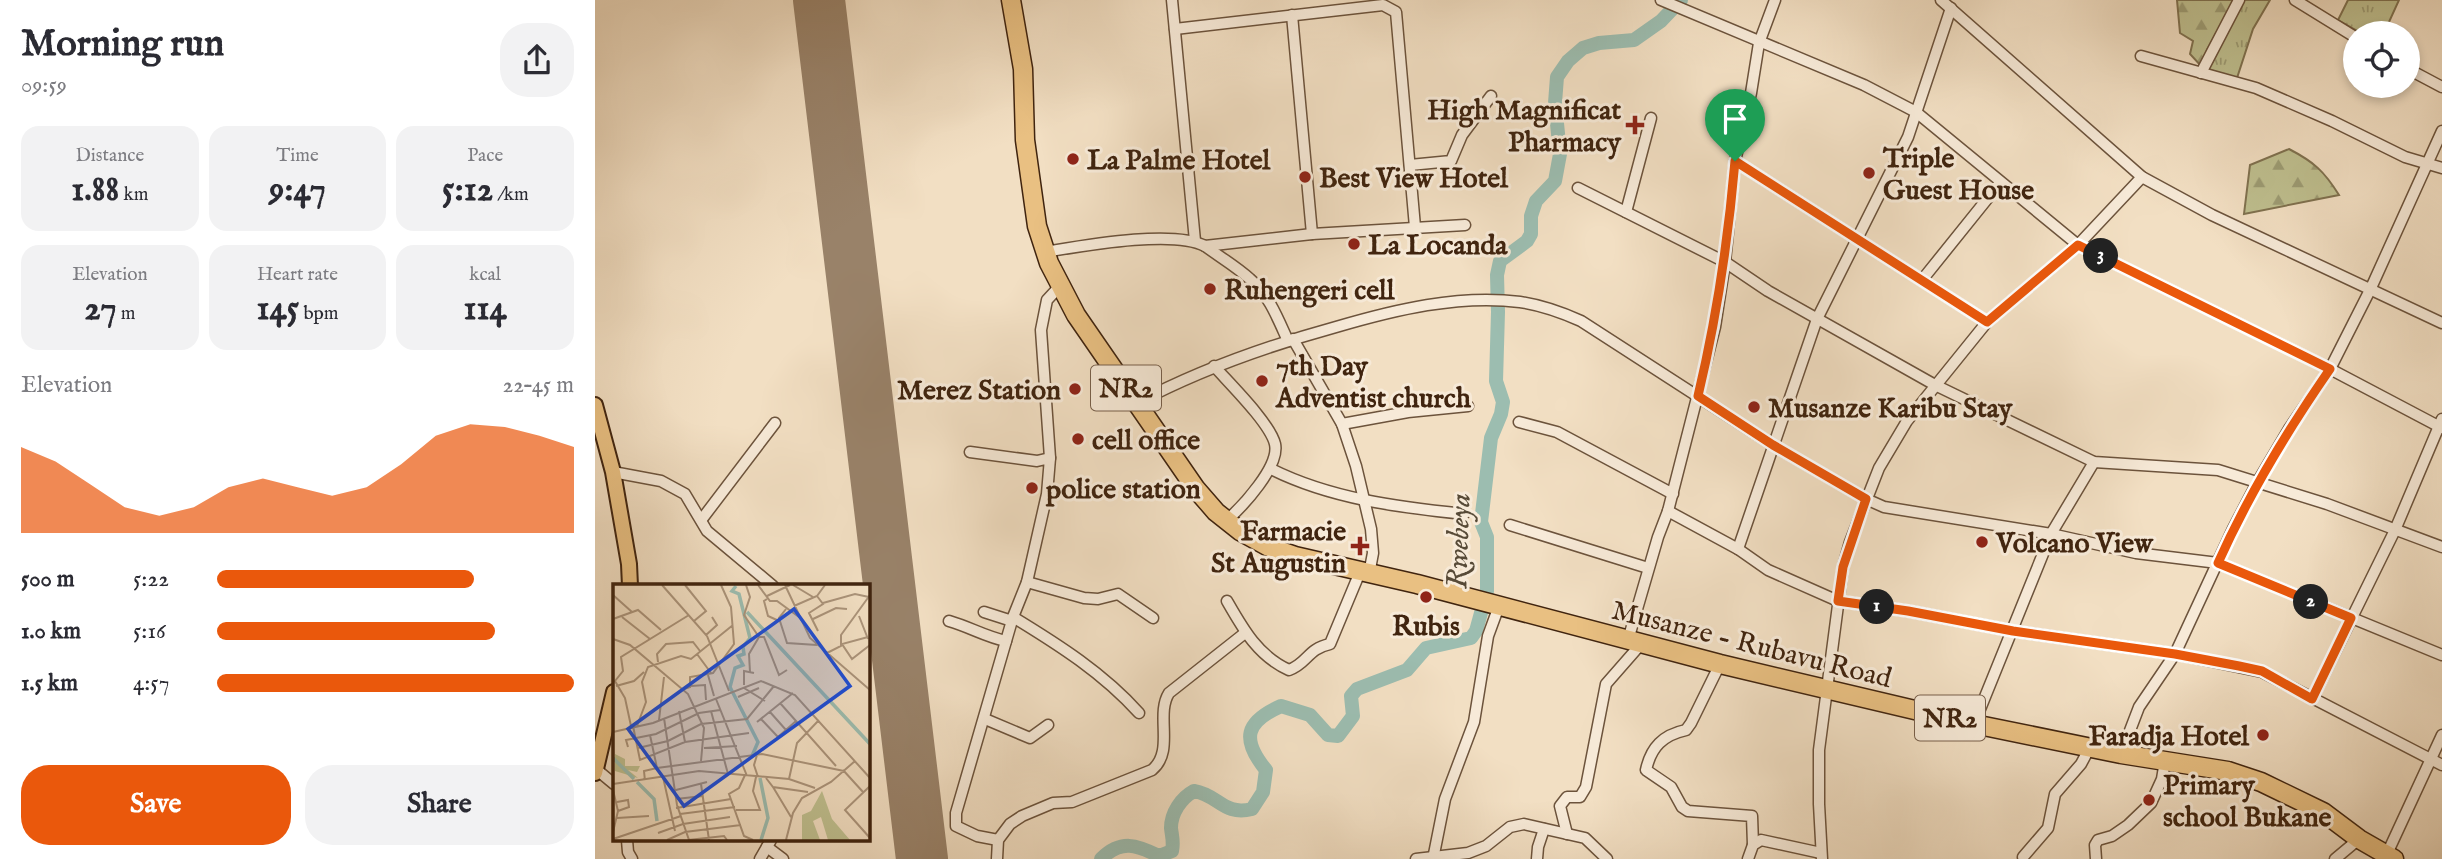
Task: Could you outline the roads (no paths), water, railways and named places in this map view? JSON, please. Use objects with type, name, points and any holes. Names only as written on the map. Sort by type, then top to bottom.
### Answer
[{"type":"highway","name":"NR2","points":[[1011,0],[1023,69],[1025,140],[1037,226],[1045,252],[1076,315],[1196,489],[1227,520],[1269,547],[1495,605]]},
{"type":"highway","name":"Musanze - Rubavu Road","points":[[1495,605],[1720,664],[1974,724],[2121,754],[2228,771],[2261,782],[2323,813],[2390,857]]},
{"type":"main road","points":[[595,405],[613,472],[630,584]]},
{"type":"main road","points":[[595,771],[613,696]]},
{"type":"street","points":[[1172,0],[1200,243],[1251,279],[1274,310],[1342,424],[1356,466],[1371,529],[1373,553],[1330,644],[1315,647],[1297,667],[1289,670],[1278,665],[1259,649],[1245,632],[1227,601]]},
{"type":"street","points":[[1567,834],[1560,806],[1567,797],[1580,797],[1585,787],[1605,684],[1634,642],[1648,568],[1668,512],[1698,396],[1715,327],[1725,262],[1735,161],[1751,93],[1759,43],[1775,0]]},
{"type":"street","points":[[1941,0],[2142,177],[2212,215],[2441,322]]},
{"type":"street","points":[[2201,73],[2239,0]]},
{"type":"street","points":[[2295,0],[2343,30]]},
{"type":"street","points":[[1664,2],[1864,85],[1916,112],[2078,245],[2441,424],[2395,530],[2312,699]]},
{"type":"street","points":[[1175,29],[1383,5],[1396,12],[1415,227]]},
{"type":"street","points":[[1738,549],[1817,319],[1908,137],[1951,9]]},
{"type":"street","points":[[1291,16],[1312,234]]},
{"type":"street","points":[[2141,56],[2256,88],[2332,121],[2405,158],[2442,168]]},
{"type":"street","points":[[2420,75],[2442,87]]},
{"type":"street","points":[[1409,166],[1451,161],[1458,141],[1491,96]]},
{"type":"street","points":[[1626,212],[1651,118]]},
{"type":"street","points":[[2121,754],[2139,707],[2175,654],[2257,484],[2289,429],[2330,369],[2371,288],[2425,163],[2442,131]]},
{"type":"street","points":[[1735,161],[1987,322]]},
{"type":"street","points":[[1753,845],[1761,840],[1791,844],[1822,856],[1819,750],[1838,601],[1843,567],[1879,468],[1907,421],[1987,322],[2078,245],[2142,177]]},
{"type":"street","points":[[1923,280],[2000,183]]},
{"type":"street","points":[[1578,188],[1725,262],[1768,291],[1935,385],[2094,462],[2218,470],[2326,503],[2442,547]]},
{"type":"street","points":[[1045,252],[1141,239],[1200,243],[1465,225]]},
{"type":"street","points":[[998,840],[977,836],[956,826],[956,813],[1012,619],[1027,582],[1047,494],[1050,458],[1041,330],[1047,300],[1060,286]]},
{"type":"street","points":[[1137,403],[1214,366],[1291,340],[1392,311],[1482,300],[1520,302],[1559,311],[1581,321],[1773,445],[1884,507],[2051,534],[2136,553],[2218,563],[2442,656]]},
{"type":"street","points":[[1214,366],[1259,418],[1275,444],[1276,457],[1271,469],[1227,520]]},
{"type":"street","points":[[1342,424],[1408,412],[1468,406]]},
{"type":"street","points":[[1519,422],[1557,432],[1673,494]]},
{"type":"street","points":[[702,519],[775,423]]},
{"type":"street","points":[[970,452],[1037,461],[1050,458]]},
{"type":"street","points":[[1974,724],[2051,534],[2094,462]]},
{"type":"street","points":[[1271,469],[1315,488],[1363,500],[1464,514]]},
{"type":"street","points":[[613,472],[661,481],[685,494],[707,531],[771,584]]},
{"type":"street","points":[[1668,512],[1738,549],[1769,570],[1838,601],[2013,631],[2175,654],[2262,671],[2442,765]]},
{"type":"street","points":[[1510,525],[1648,568]]},
{"type":"street","points":[[1027,582],[1084,598],[1098,599],[1118,594],[1153,618]]},
{"type":"street","points":[[1434,857],[1445,799],[1474,722],[1495,605]]},
{"type":"street","points":[[984,612],[1012,619],[1067,650],[1113,687],[1139,713]]},
{"type":"street","points":[[950,621],[970,627],[987,637],[1006,641]]},
{"type":"street","points":[[997,859],[998,840],[1010,824],[1022,816],[1053,803],[1072,802],[1152,770],[1157,765],[1165,733],[1164,705],[1169,692],[1245,632]]},
{"type":"street","points":[[1720,664],[1691,723],[1686,730],[1670,733],[1665,737],[1649,758],[1646,770],[1671,787],[1682,807],[1688,811],[1752,816],[1753,845],[1748,859]]},
{"type":"street","points":[[985,719],[1030,738],[1048,725]]},
{"type":"street","points":[[2390,857],[2442,735]]},
{"type":"street","points":[[2023,857],[2048,828],[2055,794],[2081,764],[2090,747]]},
{"type":"street","points":[[2096,859],[2095,845],[2098,840],[2112,836],[2128,825],[2156,796],[2165,761]]},
{"type":"street","points":[[595,771],[613,783]]},
{"type":"street","points":[[1416,859],[1468,853],[1486,846],[1510,827],[1524,824],[1585,838],[1607,859]]},
{"type":"street","points":[[1537,859],[1544,829]]},
{"type":"street","points":[[2335,859],[2359,839]]},
{"type":"street","points":[[627,842],[632,859]]},
{"type":"street","points":[[760,859],[769,843],[783,859]]},
{"type":"waterway","name":"Rwebeya","points":[[1101,859],[1122,846],[1136,847],[1159,856],[1172,851],[1173,817],[1181,802],[1194,791],[1210,796],[1234,810],[1252,809],[1263,792],[1266,770],[1253,749],[1251,732],[1260,718],[1269,712],[1281,706],[1310,715],[1328,735],[1338,736],[1353,716],[1351,696],[1357,689],[1407,670],[1426,648],[1471,638],[1476,631],[1487,591],[1487,537],[1481,522],[1491,438],[1503,402],[1496,381],[1497,275],[1500,261],[1527,241],[1531,234],[1531,216],[1536,201],[1555,181],[1560,154],[1555,103],[1557,77],[1568,61],[1583,48],[1599,43],[1634,40],[1661,21],[1681,0]]},
{"type":"place","name":"High Magnificat Pharmacy","points":[[1635,125]]},
{"type":"place","name":"La Palme Hotel","points":[[1073,159]]},
{"type":"place","name":"Triple Guest House","points":[[1869,173]]},
{"type":"place","name":"Best View Hotel","points":[[1305,177]]},
{"type":"place","name":"La Locanda","points":[[1354,244]]},
{"type":"place","name":"Ruhengeri cell","points":[[1210,289]]},
{"type":"place","name":"7th Day Adventist church","points":[[1262,381]]},
{"type":"place","name":"Merez Station","points":[[1075,389]]},
{"type":"place","name":"Musanze Karibu Stay","points":[[1754,407]]},
{"type":"place","name":"cell office","points":[[1078,439]]},
{"type":"place","name":"police station","points":[[1032,488]]},
{"type":"place","name":"Volcano View","points":[[1982,542]]},
{"type":"place","name":"Farmacie St Augustin","points":[[1360,546]]},
{"type":"place","name":"Rubis","points":[[1426,597]]},
{"type":"place","name":"Faradja Hotel","points":[[2263,735]]},
{"type":"place","name":"Primary school Bukane","points":[[2149,800]]}]
